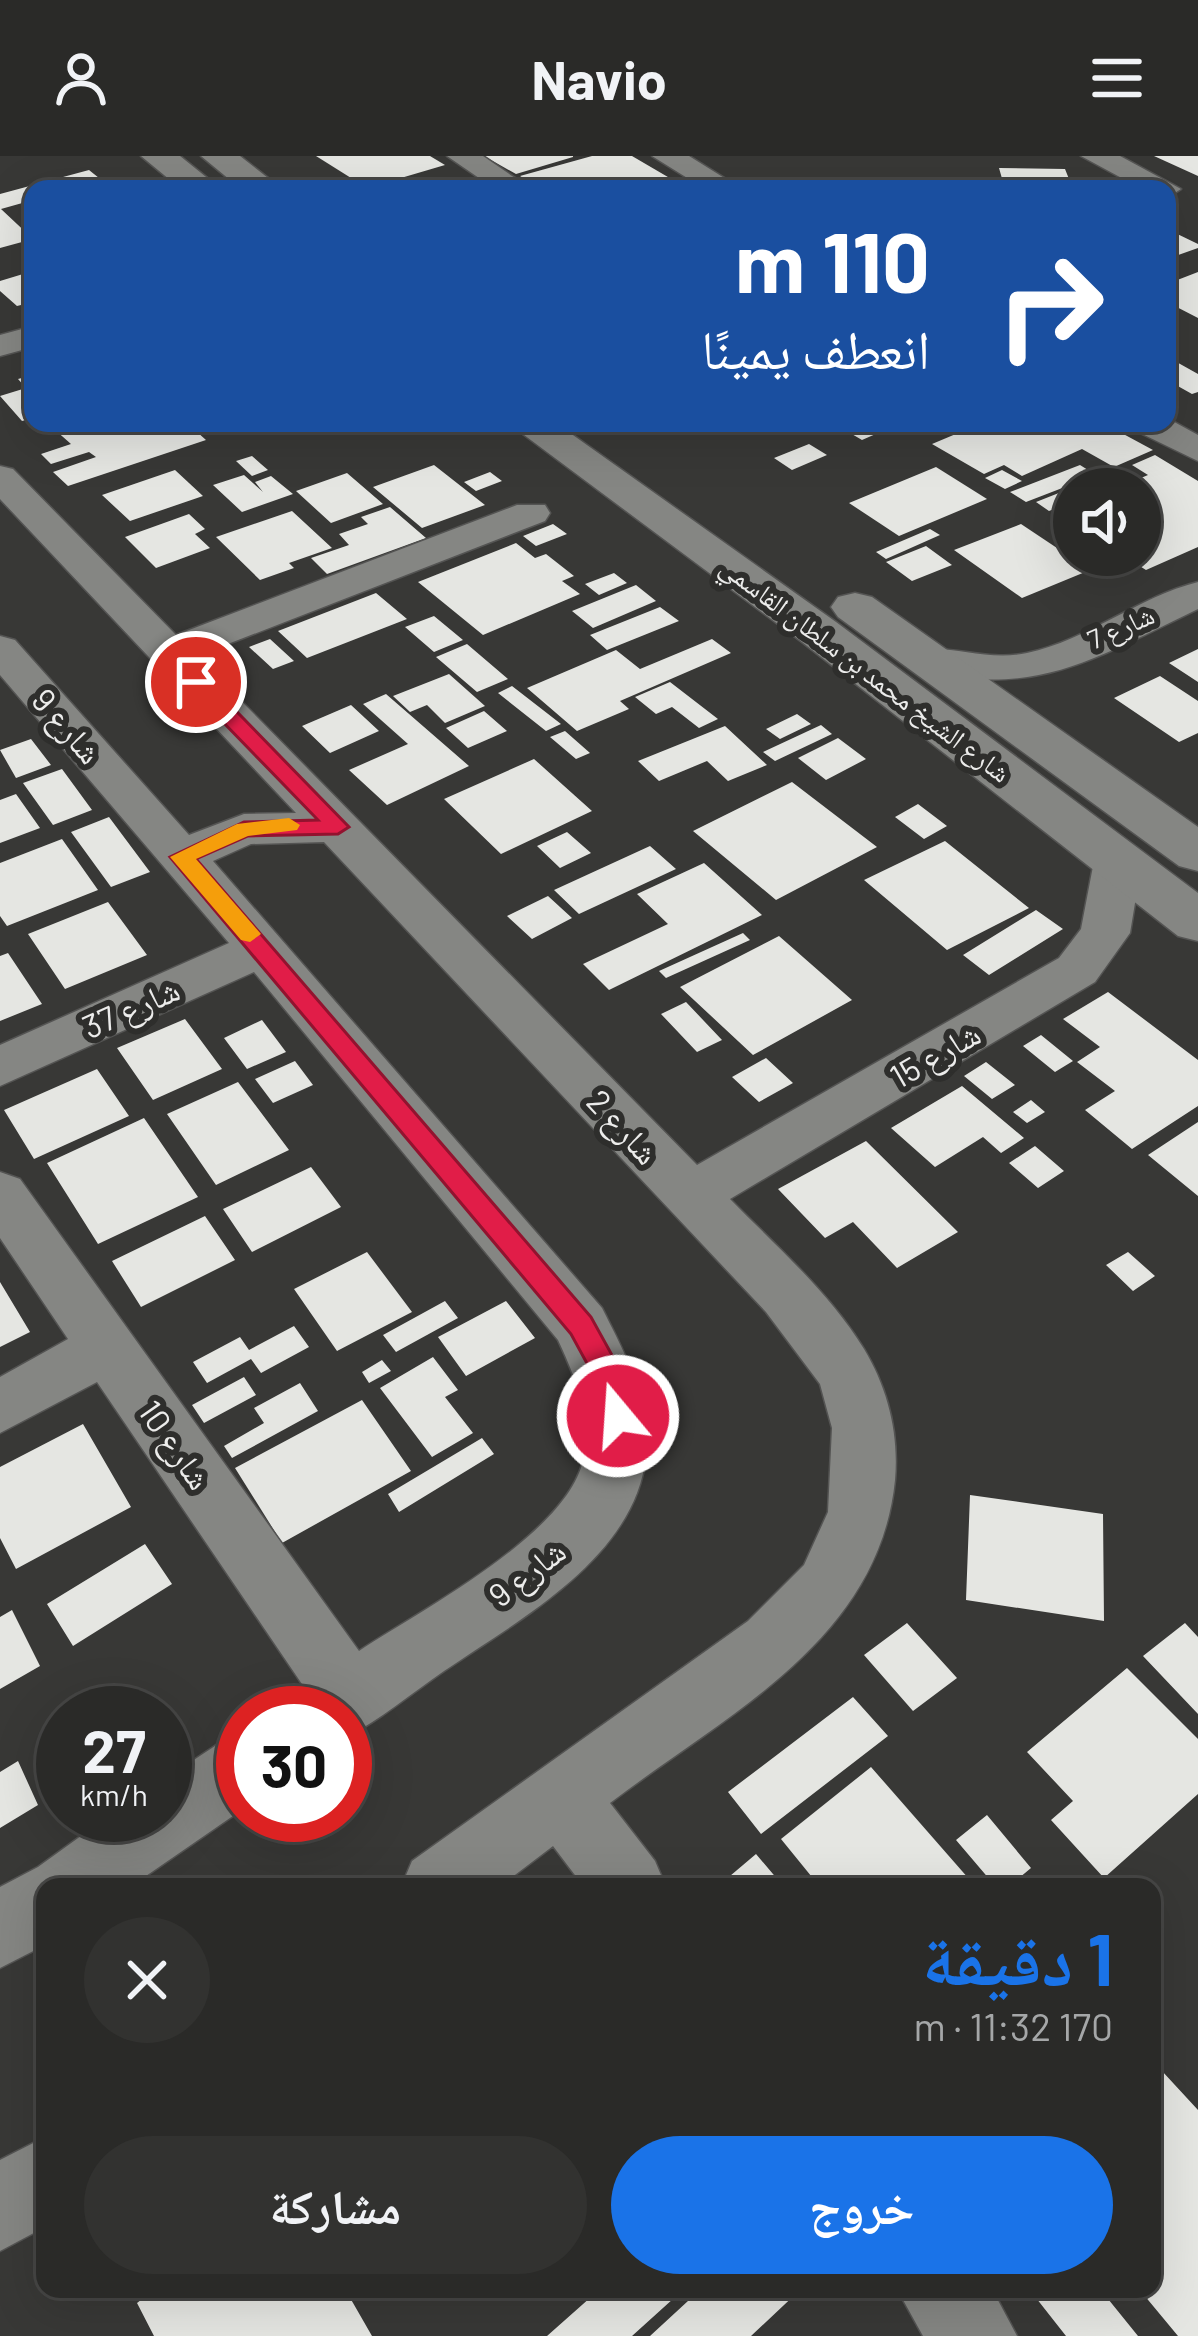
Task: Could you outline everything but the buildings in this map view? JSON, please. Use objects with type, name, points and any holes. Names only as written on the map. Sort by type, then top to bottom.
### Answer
[{"type":"main road","points":[[158,156],[191,180]]},
{"type":"main road","points":[[218,156],[251,180]]},
{"type":"main road","name":"شارع الشيخ محمد بن سلطان القاسمي","points":[[541,432],[819,632],[1198,922]]},
{"type":"main road","name":"شارع الشيخ محمد بن سلطان القاسمي","points":[[606,432],[932,660],[1198,854]]},
{"type":"street","points":[[462,156],[501,180]]},
{"type":"street","points":[[668,156],[711,180]]},
{"type":"street","points":[[1096,156],[1140,180]]},
{"type":"street","points":[[1165,432],[1198,450]]},
{"type":"street","name":"شارع 2","points":[[0,477],[787,1295],[845,1371],[866,1451],[865,1506],[848,1558],[794,1624],[450,1878]]},
{"type":"street","points":[[168,653],[531,514]]},
{"type":"street","name":"شارع 7","points":[[932,660],[989,674],[1043,663],[1198,594]]},
{"type":"street","points":[[1029,732],[1022,717],[1024,688],[1043,663]]},
{"type":"street","name":"شارع 9","points":[[11,678],[262,948],[581,1325],[603,1366],[618,1416],[614,1468],[590,1520],[548,1563],[365,1686]]},
{"type":"street","points":[[244,829],[283,772]]},
{"type":"street","points":[[182,857],[244,829],[338,827]]},
{"type":"street","name":"شارع 15","points":[[688,1197],[1077,970],[1105,933],[1118,861]]},
{"type":"street","name":"شارع 37","points":[[0,1067],[262,948]]},
{"type":"street","name":"شارع 10","points":[[0,1194],[107,1347],[326,1686]]},
{"type":"street","points":[[0,1407],[107,1347]]},
{"type":"street","points":[[79,1878],[216,1786]]},
{"type":"street","points":[[560,1797],[622,1878]]},
{"type":"street","points":[[0,1931],[36,1907]]},
{"type":"street","points":[[0,2210],[36,2183]]},
{"type":"street","points":[[946,2298],[975,2336]]},
{"type":"slow traffic","points":[[250,934],[182,857],[244,829],[289,825]]},
{"type":"route","points":[[196,682],[338,827],[244,829],[182,857],[581,1325],[603,1366],[618,1416]]}]
